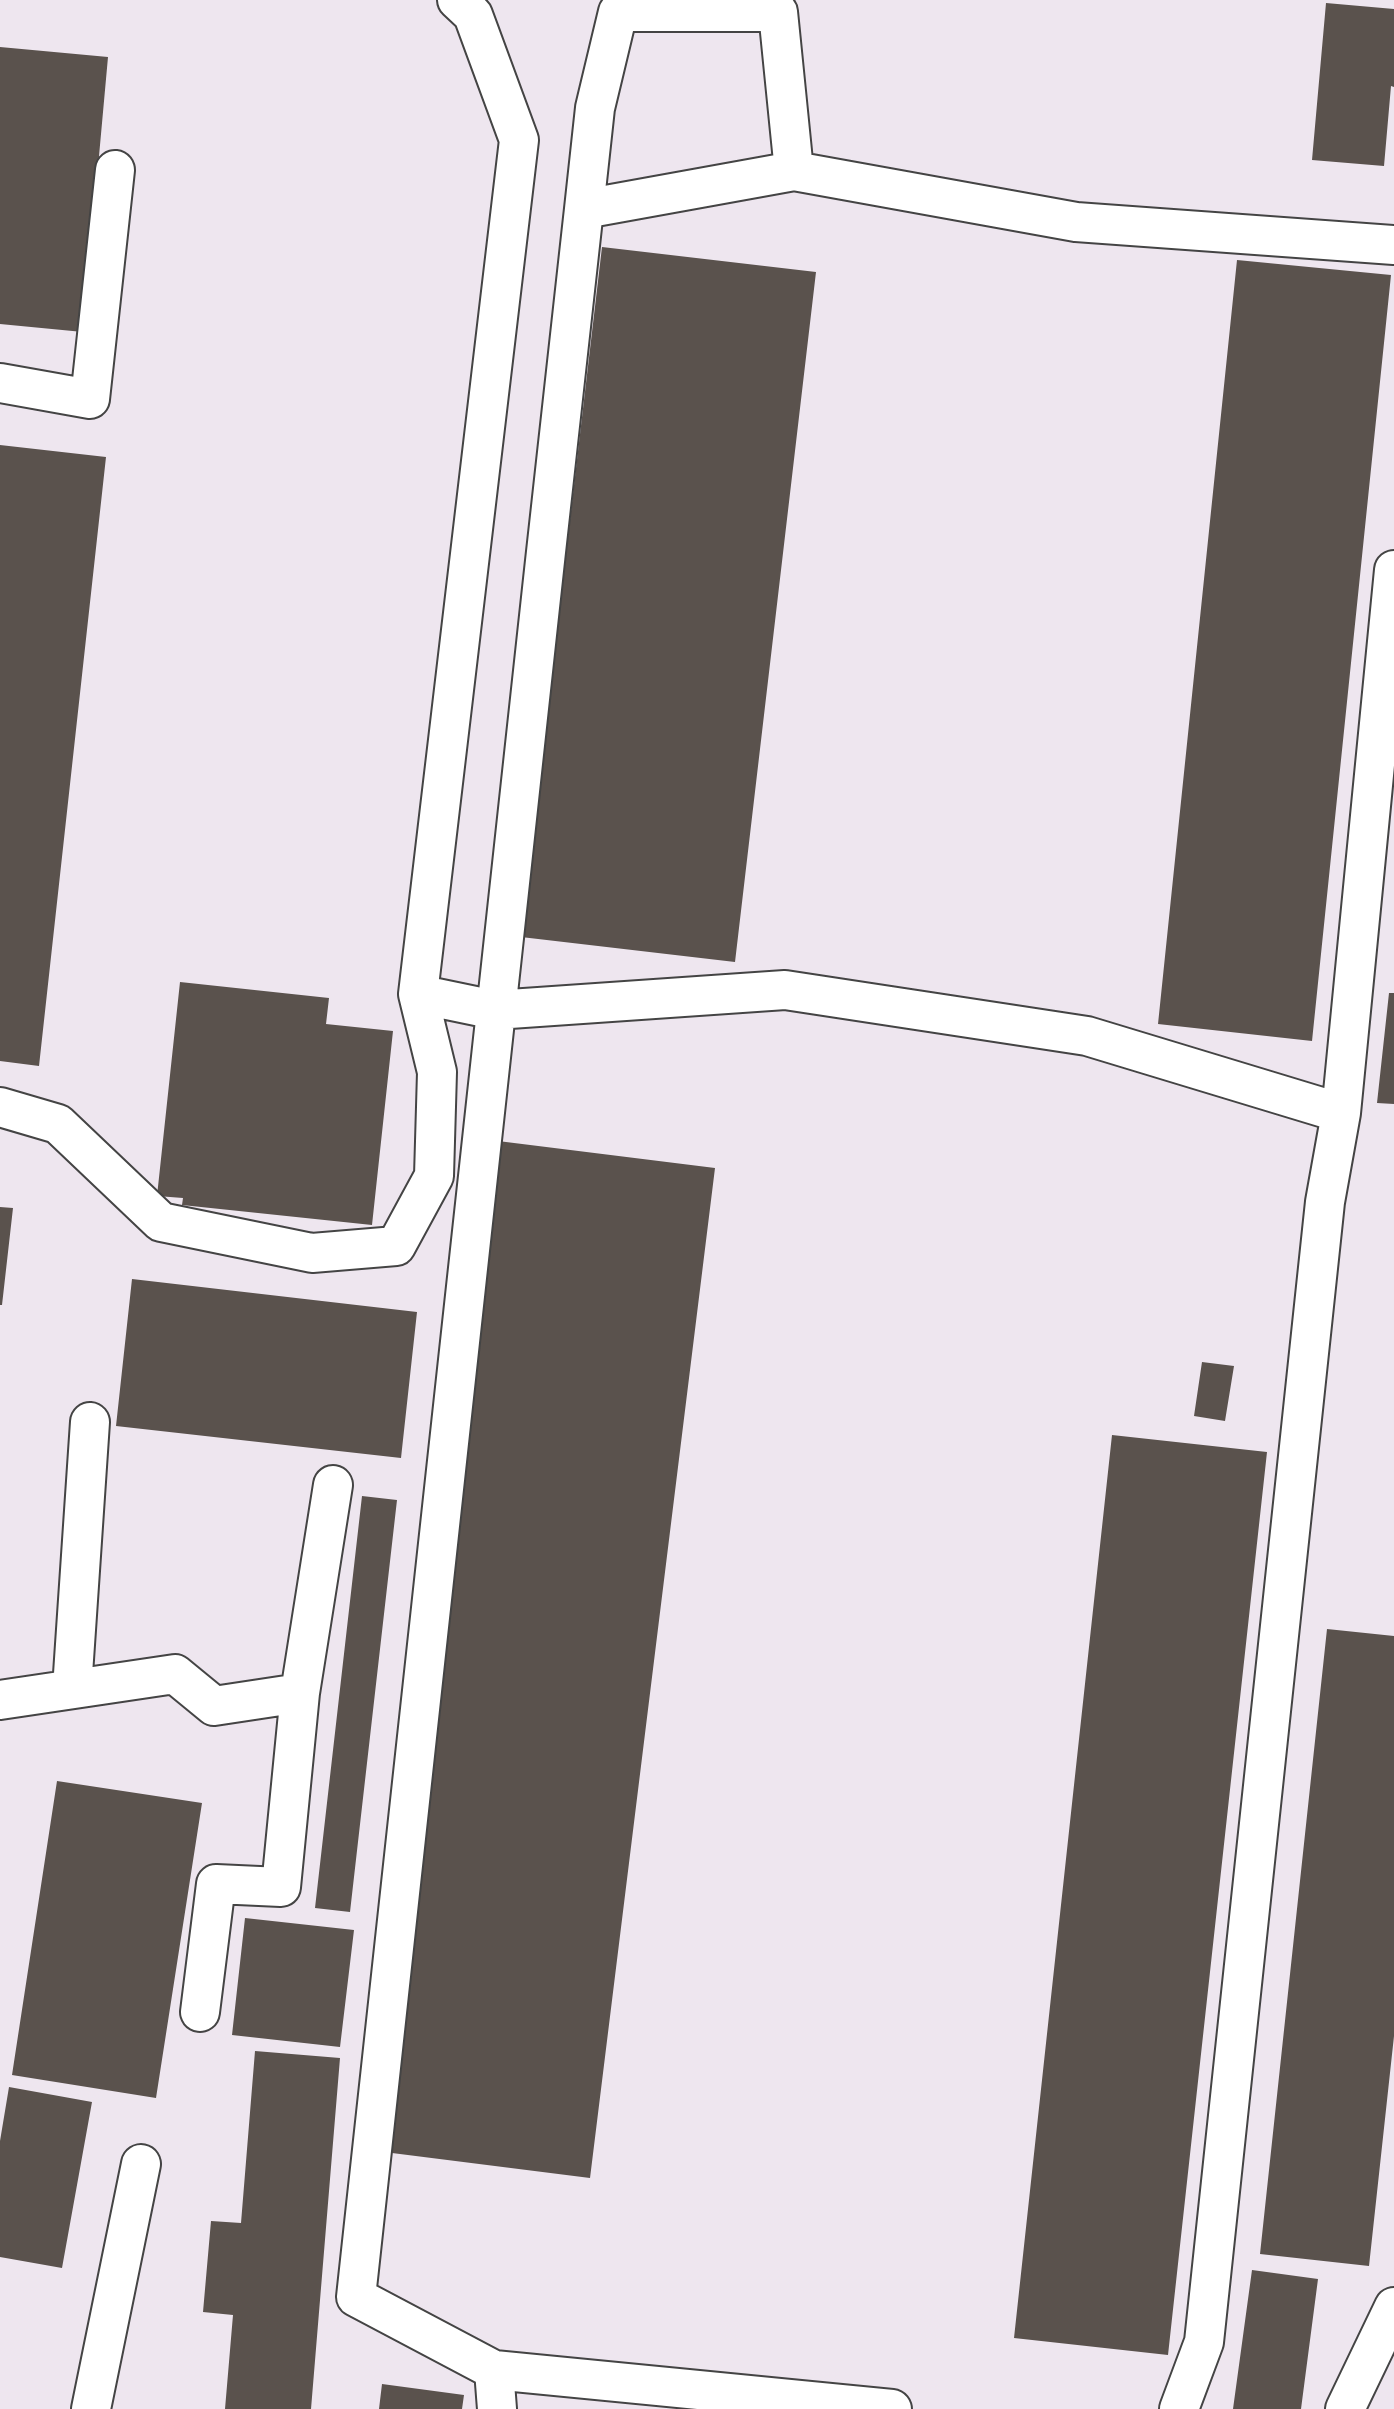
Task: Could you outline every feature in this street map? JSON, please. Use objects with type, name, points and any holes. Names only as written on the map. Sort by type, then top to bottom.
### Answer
[{"type":"lane","points":[[0,1107],[58,1124],[161,1222],[312,1253],[396,1245],[434,1176],[438,1072],[418,994],[519,140],[473,15],[457,0]]},
{"type":"lane","points":[[794,171],[778,12],[618,12],[595,108],[356,2297],[494,2370],[892,2409]]},
{"type":"lane","points":[[0,383],[90,399],[115,170]]},
{"type":"lane","points":[[584,209],[794,171],[1076,222],[1394,245]]},
{"type":"lane","points":[[1179,2409],[1205,2342],[1325,1202],[1341,1113],[1394,570]]},
{"type":"lane","points":[[418,994],[495,1010],[785,990],[1087,1036],[1341,1113]]},
{"type":"lane","points":[[72,1689],[90,1422]]},
{"type":"lane","points":[[200,2012],[216,1884],[281,1887],[300,1693],[333,1485]]},
{"type":"lane","points":[[0,1700],[176,1674],[214,1706],[300,1693]]},
{"type":"lane","points":[[91,2409],[141,2164]]},
{"type":"lane","points":[[1345,2409],[1394,2307]]},
{"type":"lane","points":[[494,2370],[497,2409]]},
{"type":"shaded area","points":[[0,0],[1394,0],[1394,2409],[0,2409]]},
{"type":"building","points":[[1326,3],[1394,9],[1394,87],[1391,86],[1384,166],[1312,160]]},
{"type":"building","points":[[0,47],[108,57],[83,332],[0,324]]},
{"type":"building","points":[[602,247],[816,272],[735,962],[521,937]]},
{"type":"building","points":[[1237,260],[1391,275],[1312,1041],[1158,1024]]},
{"type":"building","points":[[0,445],[106,457],[39,1066],[0,1061]]},
{"type":"building","points":[[180,982],[329,998],[326,1024],[393,1031],[372,1225],[182,1205],[183,1198],[157,1196]]},
{"type":"building","points":[[1389,993],[1394,993],[1394,1104],[1377,1103]]},
{"type":"building","points":[[498,1141],[715,1168],[590,2178],[392,2153]]},
{"type":"building","points":[[0,1207],[13,1208],[2,1305],[0,1305]]},
{"type":"building","points":[[132,1279],[417,1312],[401,1458],[116,1426]]},
{"type":"building","points":[[1202,1362],[1234,1366],[1225,1421],[1194,1416]]},
{"type":"building","points":[[1112,1435],[1267,1452],[1168,2355],[1014,2338]]},
{"type":"building","points":[[362,1496],[397,1500],[350,1912],[315,1908]]},
{"type":"building","points":[[1327,1629],[1394,1636],[1394,2036],[1369,2266],[1260,2254]]},
{"type":"building","points":[[57,1781],[202,1803],[156,2098],[12,2075]]},
{"type":"building","points":[[245,1918],[354,1930],[340,2047],[232,2035]]},
{"type":"building","points":[[255,2051],[340,2058],[311,2409],[225,2409],[233,2315],[203,2312],[211,2221],[241,2223]]},
{"type":"building","points":[[9,2087],[92,2102],[62,2268],[0,2257],[0,2141]]},
{"type":"building","points":[[1252,2270],[1318,2279],[1301,2409],[1233,2409]]},
{"type":"building","points":[[382,2384],[464,2395],[462,2409],[379,2409]]}]
